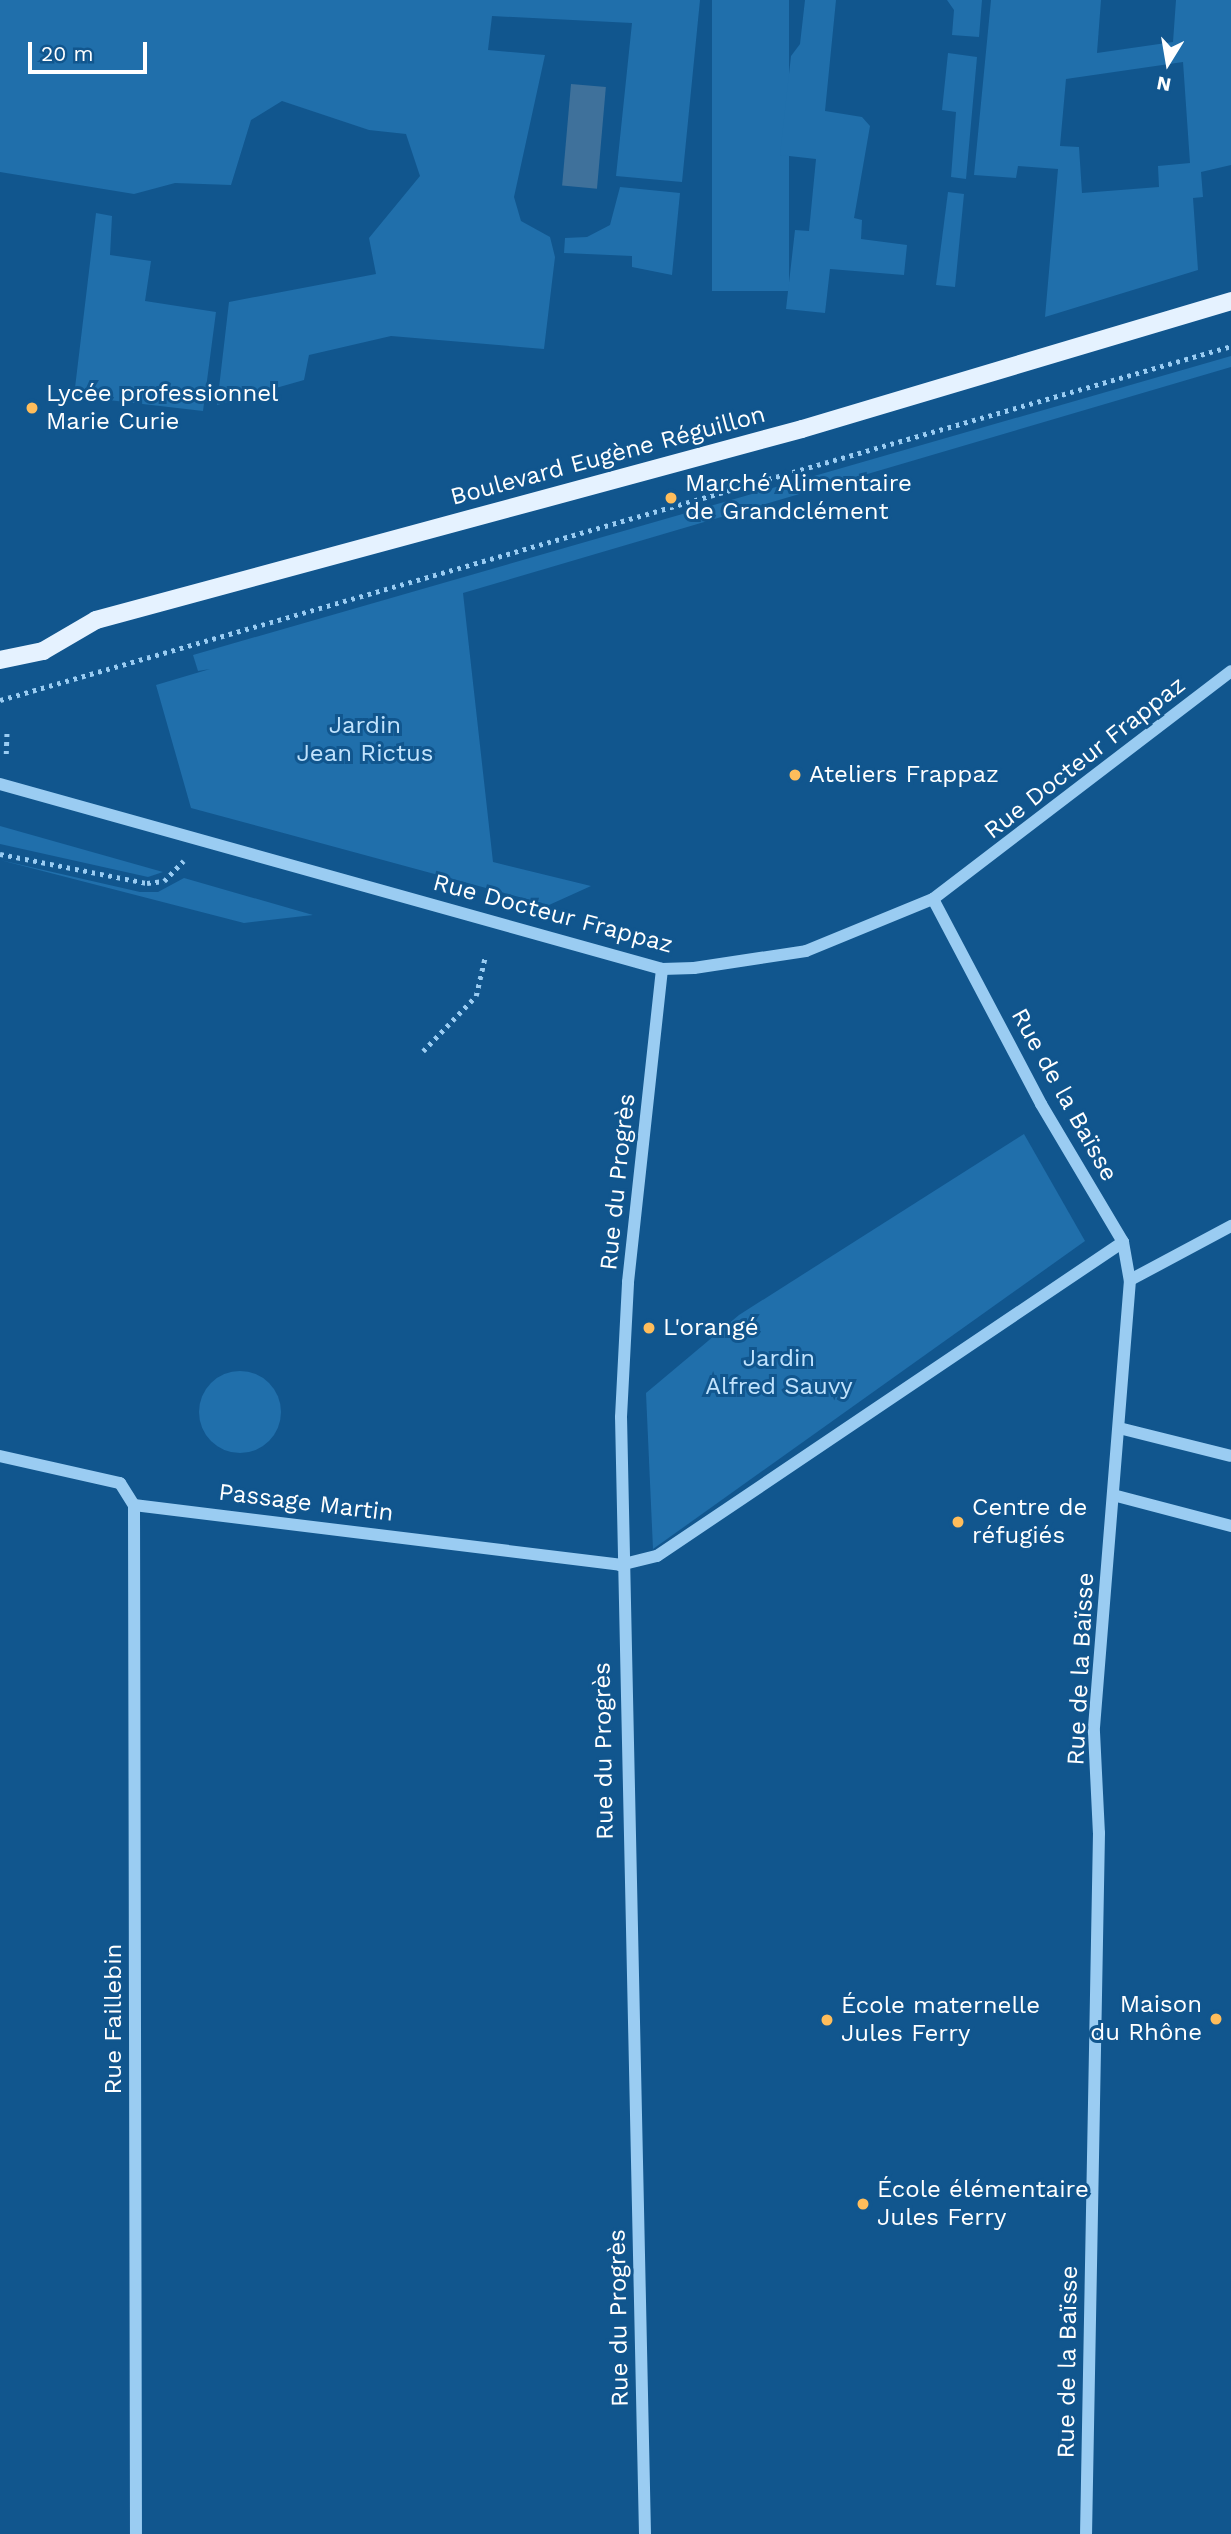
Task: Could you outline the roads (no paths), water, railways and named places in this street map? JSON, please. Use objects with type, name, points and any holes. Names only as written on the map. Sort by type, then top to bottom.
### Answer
[{"type":"main road","name":"Boulevard Eugène Réguillon","points":[[0,660],[43,651],[96,620],[802,429],[1231,301]]},
{"type":"street","name":"Rue Docteur Frappaz","points":[[0,784],[662,969],[806,951],[933,899],[1231,671]]},
{"type":"street","name":"Rue de la Baïsse","points":[[933,899],[1041,1104],[1123,1242],[1130,1279],[1094,1732],[1099,1833],[1086,2534]]},
{"type":"street","name":"Rue du Progrès","points":[[645,2534],[620,1565],[628,1282],[662,969]]},
{"type":"street","points":[[1130,1279],[1231,1226]]},
{"type":"street","points":[[620,1565],[657,1556],[1123,1242]]},
{"type":"street","points":[[1119,1428],[1231,1456]]},
{"type":"street","points":[[0,1456],[120,1483],[134,1504]]},
{"type":"street","points":[[1113,1494],[1231,1525]]},
{"type":"street","name":"Passage Martin","points":[[134,1504],[620,1565]]},
{"type":"street","name":"Rue Faillebin","points":[[134,1504],[136,2534]]},
{"type":"place","name":"Lycée professionnel Marie Curie","points":[[32,408]]},
{"type":"place","name":"Marché Alimentaire de Grandclément","points":[[671,498]]},
{"type":"place","name":"Ateliers Frappaz","points":[[795,775]]},
{"type":"place","name":"L'orangé","points":[[649,1328]]},
{"type":"place","name":"Centre de réfugiés","points":[[958,1522]]},
{"type":"place","name":"Maison du Rhône","points":[[1216,2019]]},
{"type":"place","name":"École maternelle Jules Ferry","points":[[827,2020]]},
{"type":"place","name":"École élémentaire Jules Ferry","points":[[863,2204]]},
{"type":"park label","name":"Jardin Jean Rictus","points":[[365,740]]},
{"type":"park label","name":"Jardin Alfred Sauvy","points":[[779,1373]]}]
